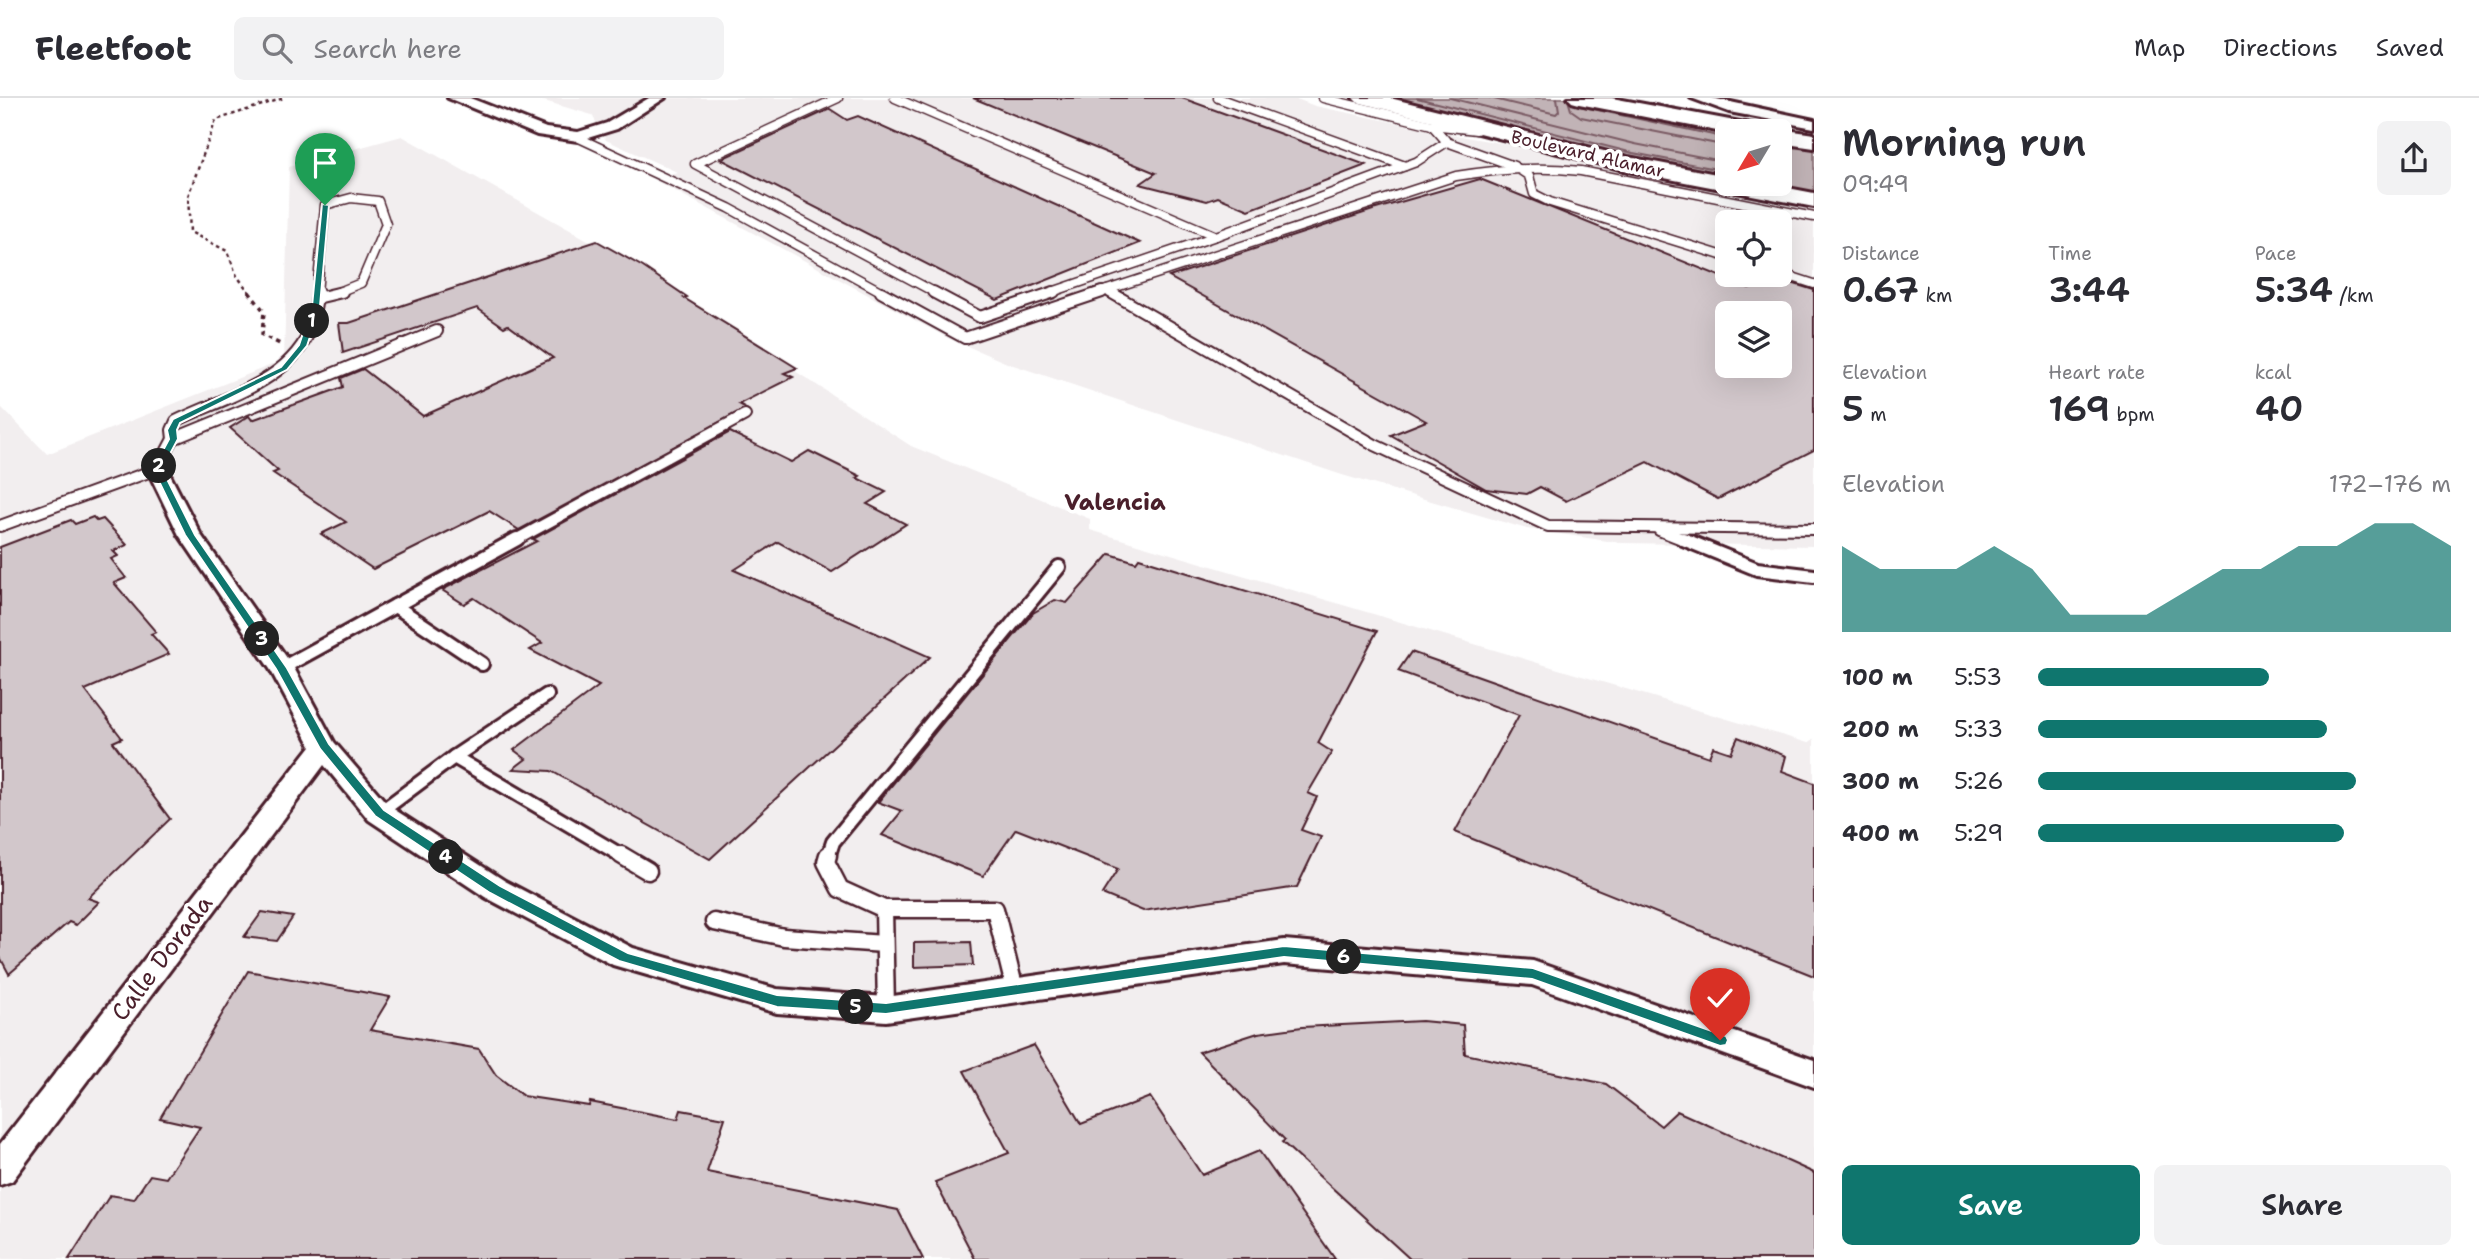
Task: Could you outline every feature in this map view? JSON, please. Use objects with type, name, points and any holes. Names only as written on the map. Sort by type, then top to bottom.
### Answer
[{"type":"highway","name":"Boulevard Alamar","points":[[1364,98],[1628,164],[1814,200]]},
{"type":"highway","points":[[1579,98],[1715,124]]},
{"type":"highway","points":[[1792,138],[1814,141]]},
{"type":"street","points":[[455,98],[548,133],[579,138],[609,128],[658,98]]},
{"type":"street","points":[[1698,98],[1729,108],[1814,124]]},
{"type":"street","points":[[157,469],[190,535],[282,668],[324,747],[379,813],[495,889],[624,957],[777,1001],[886,1009],[1284,952],[1533,974],[1814,1074]]},
{"type":"street","name":"Calle Dorada","points":[[0,1170],[324,747]]},
{"type":"lane","points":[[838,98],[695,164],[980,317],[1216,236],[1416,162],[1447,142]]},
{"type":"lane","points":[[895,98],[1216,236]]},
{"type":"lane","points":[[1218,98],[1405,166]]},
{"type":"lane","points":[[1323,98],[1432,125],[1496,133]]},
{"type":"lane","points":[[1432,125],[1447,142],[1514,166],[1529,176],[1534,194],[1550,202],[1715,253]]},
{"type":"lane","points":[[579,138],[729,208],[965,338],[1410,190],[1456,176],[1514,166],[1547,166],[1581,171],[1814,217]]},
{"type":"lane","points":[[0,526],[157,469],[173,439],[172,430],[176,421],[267,378],[294,359],[309,331],[317,298],[325,205],[338,198],[359,197],[377,201],[386,224],[361,283],[317,298]]},
{"type":"lane","points":[[1792,277],[1814,284]]},
{"type":"lane","points":[[1107,290],[1375,445],[1548,526],[1814,529]]},
{"type":"lane","points":[[173,439],[437,331]]},
{"type":"lane","points":[[282,668],[745,415]]},
{"type":"lane","points":[[1652,527],[1757,569],[1814,576]]},
{"type":"lane","points":[[1015,990],[995,909],[884,909],[840,889],[826,862],[833,842],[1059,566]]},
{"type":"lane","points":[[396,606],[482,664]]},
{"type":"lane","points":[[379,813],[454,757],[547,695]]},
{"type":"lane","points":[[454,757],[648,872]]},
{"type":"lane","points":[[884,909],[886,1009]]},
{"type":"lane","points":[[714,922],[784,937],[884,944]]},
{"type":"path","points":[[284,98],[216,120],[188,196],[190,232],[227,251],[237,276],[264,311],[262,335],[296,351],[294,359]]},
{"type":"shaded area","points":[[534,98],[1294,98],[1315,106],[1471,138],[1715,180],[1715,196],[1792,196],[1792,193],[1814,197],[1814,546],[1621,543],[1527,529],[1342,475],[1007,363],[948,338],[653,179],[677,172],[606,140],[592,115]]},
{"type":"shaded area","points":[[402,136],[620,258],[911,446],[1090,519],[1090,530],[1808,743],[1814,739],[1814,1259],[0,1259],[0,406],[47,454],[284,360],[289,167]]},
{"type":"water","points":[[1391,98],[1569,98],[1715,128],[1715,176],[1632,159]]},
{"type":"water","points":[[1792,142],[1814,146],[1814,194],[1792,190]]},
{"type":"building","points":[[973,98],[1182,98],[1366,165],[1249,210],[1218,197],[1207,201],[1140,184],[1156,173]]},
{"type":"building","points":[[830,109],[847,120],[858,116],[1140,243],[997,300],[721,159]]},
{"type":"building","points":[[1480,179],[1715,274],[1715,287],[1792,287],[1792,283],[1814,290],[1814,450],[1718,499],[1648,462],[1566,501],[1540,487],[1527,494],[1486,489],[1391,435],[1426,421],[1169,277],[1376,209]]},
{"type":"building","points":[[597,241],[643,267],[687,297],[684,298],[797,368],[784,373],[793,377],[739,404],[746,408],[519,530],[489,511],[373,569],[321,534],[346,522],[273,473],[278,471],[230,428],[249,416],[252,420],[343,387],[341,378],[363,369],[423,416],[553,358],[508,325],[504,327],[477,308],[343,353],[339,323],[349,323]]},
{"type":"building","points":[[730,432],[791,462],[809,451],[860,476],[857,478],[886,492],[867,504],[906,524],[832,572],[778,542],[734,570],[930,657],[710,859],[551,771],[513,769],[526,759],[514,750],[599,686],[530,650],[542,643],[474,598],[464,604],[442,590],[537,541],[533,539]]},
{"type":"building","points":[[93,517],[97,521],[103,519],[127,545],[113,551],[118,556],[111,559],[126,578],[114,583],[156,632],[151,634],[169,654],[85,690],[122,738],[113,742],[170,819],[88,898],[99,902],[76,925],[69,922],[9,974],[0,957],[0,547],[71,520],[75,524]]},
{"type":"building","points":[[1110,554],[1136,562],[1139,558],[1377,631],[1318,743],[1332,752],[1308,793],[1317,797],[1301,830],[1321,837],[1297,887],[1143,911],[1102,894],[1118,869],[1016,829],[983,876],[882,835],[902,811],[878,802],[1033,613],[1055,600],[1067,603]]},
{"type":"building","points":[[1411,652],[1709,757],[1713,747],[1731,753],[1738,737],[1786,756],[1782,771],[1814,783],[1814,976],[1455,832],[1519,715],[1398,671]]},
{"type":"building","points":[[262,912],[293,917],[277,941],[244,937]]},
{"type":"building","points":[[971,942],[973,965],[914,967],[914,943]]},
{"type":"building","points":[[248,971],[390,997],[370,1030],[479,1049],[496,1075],[523,1096],[589,1106],[590,1102],[678,1119],[681,1110],[725,1118],[707,1172],[898,1210],[923,1259],[69,1259],[110,1195],[134,1199],[150,1175],[166,1178],[200,1127],[160,1118]]},
{"type":"building","points":[[1422,1021],[1463,1025],[1465,1054],[1606,1084],[1661,1126],[1677,1111],[1814,1173],[1814,1259],[1410,1259],[1282,1142],[1285,1140],[1199,1052],[1258,1033],[1302,1027]]},
{"type":"building","points":[[1034,1045],[1081,1124],[1150,1097],[1202,1175],[1259,1151],[1335,1259],[975,1259],[935,1182],[1009,1153],[964,1071]]},
{"type":"district","name":"Valencia","points":[[1115,502]]},
{"type":"route","points":[[325,205],[316,306],[303,346],[284,369],[176,421],[172,430],[173,439],[157,469],[190,535],[282,668],[324,747],[379,813],[495,889],[624,957],[777,1001],[886,1009],[1284,952],[1533,974],[1720,1040]]}]
